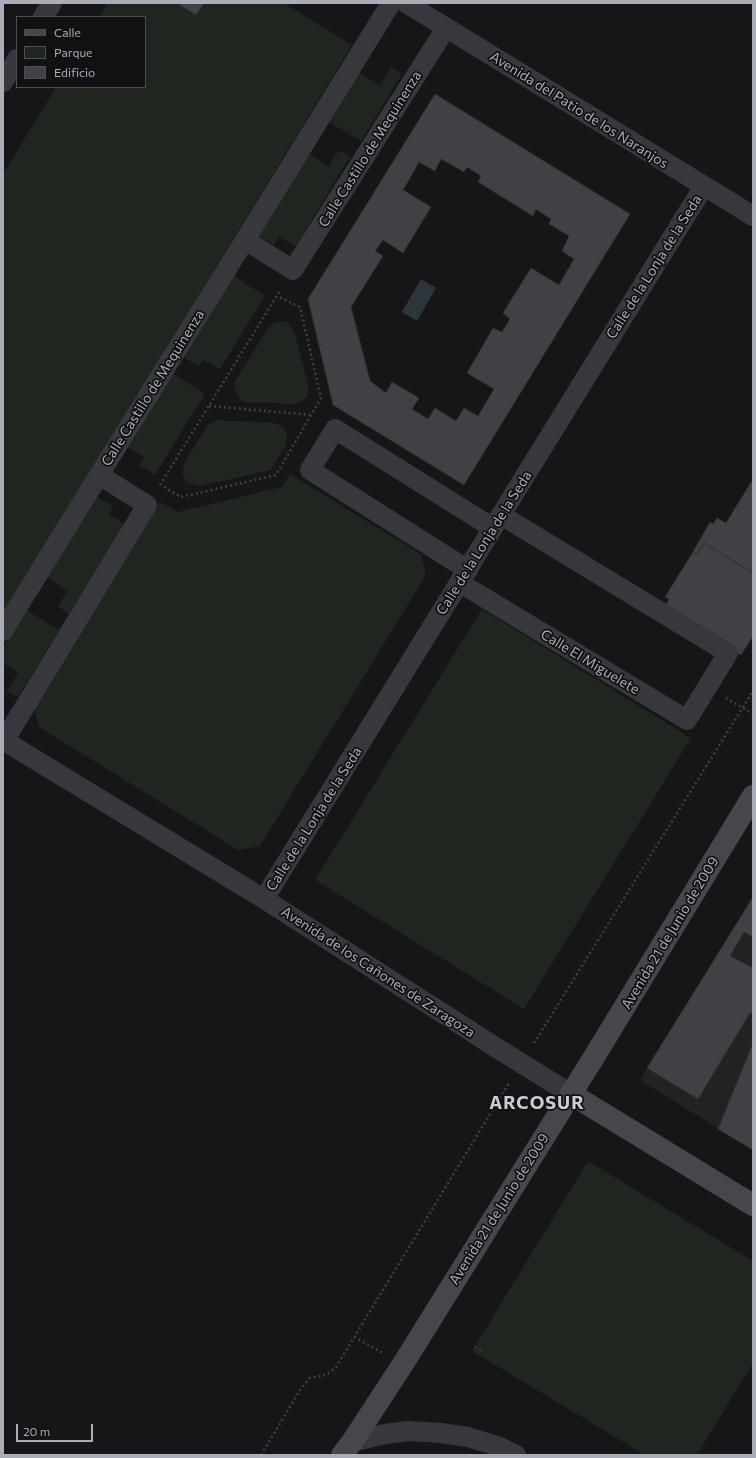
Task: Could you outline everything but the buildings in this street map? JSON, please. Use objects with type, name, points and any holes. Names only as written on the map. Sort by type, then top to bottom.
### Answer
[{"type":"main road","name":"Avenida 21 de Junio de 2009","points":[[347,1448],[400,1368],[571,1094],[753,796]]},
{"type":"main road","name":"Avenida de los Cañones de Zaragoza","points":[[571,1094],[753,1205]]},
{"type":"street","points":[[44,16],[52,3]]},
{"type":"street","name":"Calle Castillo de Mequinenza","points":[[3,631],[391,3]]},
{"type":"street","name":"Avenida del Patio de los Naranjos","points":[[406,3],[753,216]]},
{"type":"street","name":"Calle Castillo de Mequinenza","points":[[293,270],[446,28]]},
{"type":"street","points":[[3,82],[16,62]]},
{"type":"street","name":"Calle de la Lonja de la Seda","points":[[264,899],[704,186]]},
{"type":"street","points":[[245,240],[293,270]]},
{"type":"street","name":"Calle El Miguelete","points":[[335,429],[497,522],[728,653],[686,720],[464,576],[310,470],[335,429]]},
{"type":"street","name":"Calle Castillo de Mequinenza","points":[[4,740],[147,505],[99,475]]},
{"type":"street","name":"Avenida de los Cañones de Zaragoza","points":[[4,740],[264,899],[571,1094]]},
{"type":"street","points":[[347,1448],[385,1434],[409,1431],[440,1432],[468,1437],[500,1447],[516,1455]]},
{"type":"path","points":[[277,296],[300,307],[321,398],[276,475],[181,497],[160,485],[293,270]]},
{"type":"path","points":[[209,406],[311,414],[335,429]]},
{"type":"path","points":[[707,686],[753,714]]},
{"type":"path","points":[[475,1347],[484,1352]]},
{"type":"shaded area","points":[[421,279],[436,288],[417,321],[402,312]]},
{"type":"shaded area","points":[[753,897],[753,1150],[640,1080]]},
{"type":"green space","points":[[108,3],[284,3],[352,45],[3,615],[3,174],[55,88],[146,88],[146,16],[100,16]]},
{"type":"green space","points":[[391,67],[402,74],[361,141],[327,121],[358,72],[380,85]]},
{"type":"green space","points":[[339,150],[350,157],[296,246],[279,237],[274,245],[257,235],[307,153],[329,166]]},
{"type":"green space","points":[[233,275],[265,296],[220,369],[203,360],[198,366],[182,356]]},
{"type":"green space","points":[[281,321],[287,322],[294,330],[309,388],[307,396],[304,400],[295,404],[245,402],[237,395],[234,383],[268,328],[274,323]]},
{"type":"green space","points":[[172,373],[205,394],[155,475],[139,465],[144,457],[127,447]]},
{"type":"green space","points":[[217,420],[274,423],[280,425],[286,432],[286,445],[271,470],[200,486],[187,483],[182,473],[184,464],[207,426]]},
{"type":"green space","points":[[290,474],[421,554],[426,575],[260,846],[238,850],[39,727],[34,707],[160,502],[178,512],[282,487]]},
{"type":"green space","points":[[96,496],[113,506],[109,514],[124,524],[69,614],[58,606],[67,591],[47,577]]},
{"type":"green space","points":[[482,609],[691,738],[524,1009],[315,880]]},
{"type":"green space","points":[[26,610],[59,630],[18,697],[7,691],[18,673],[3,663],[3,648]]},
{"type":"green space","points":[[588,1161],[753,1261],[753,1363],[697,1455],[645,1455],[472,1351]]},
{"type":"district","name":"ARCOSUR","points":[[537,1103]]}]
